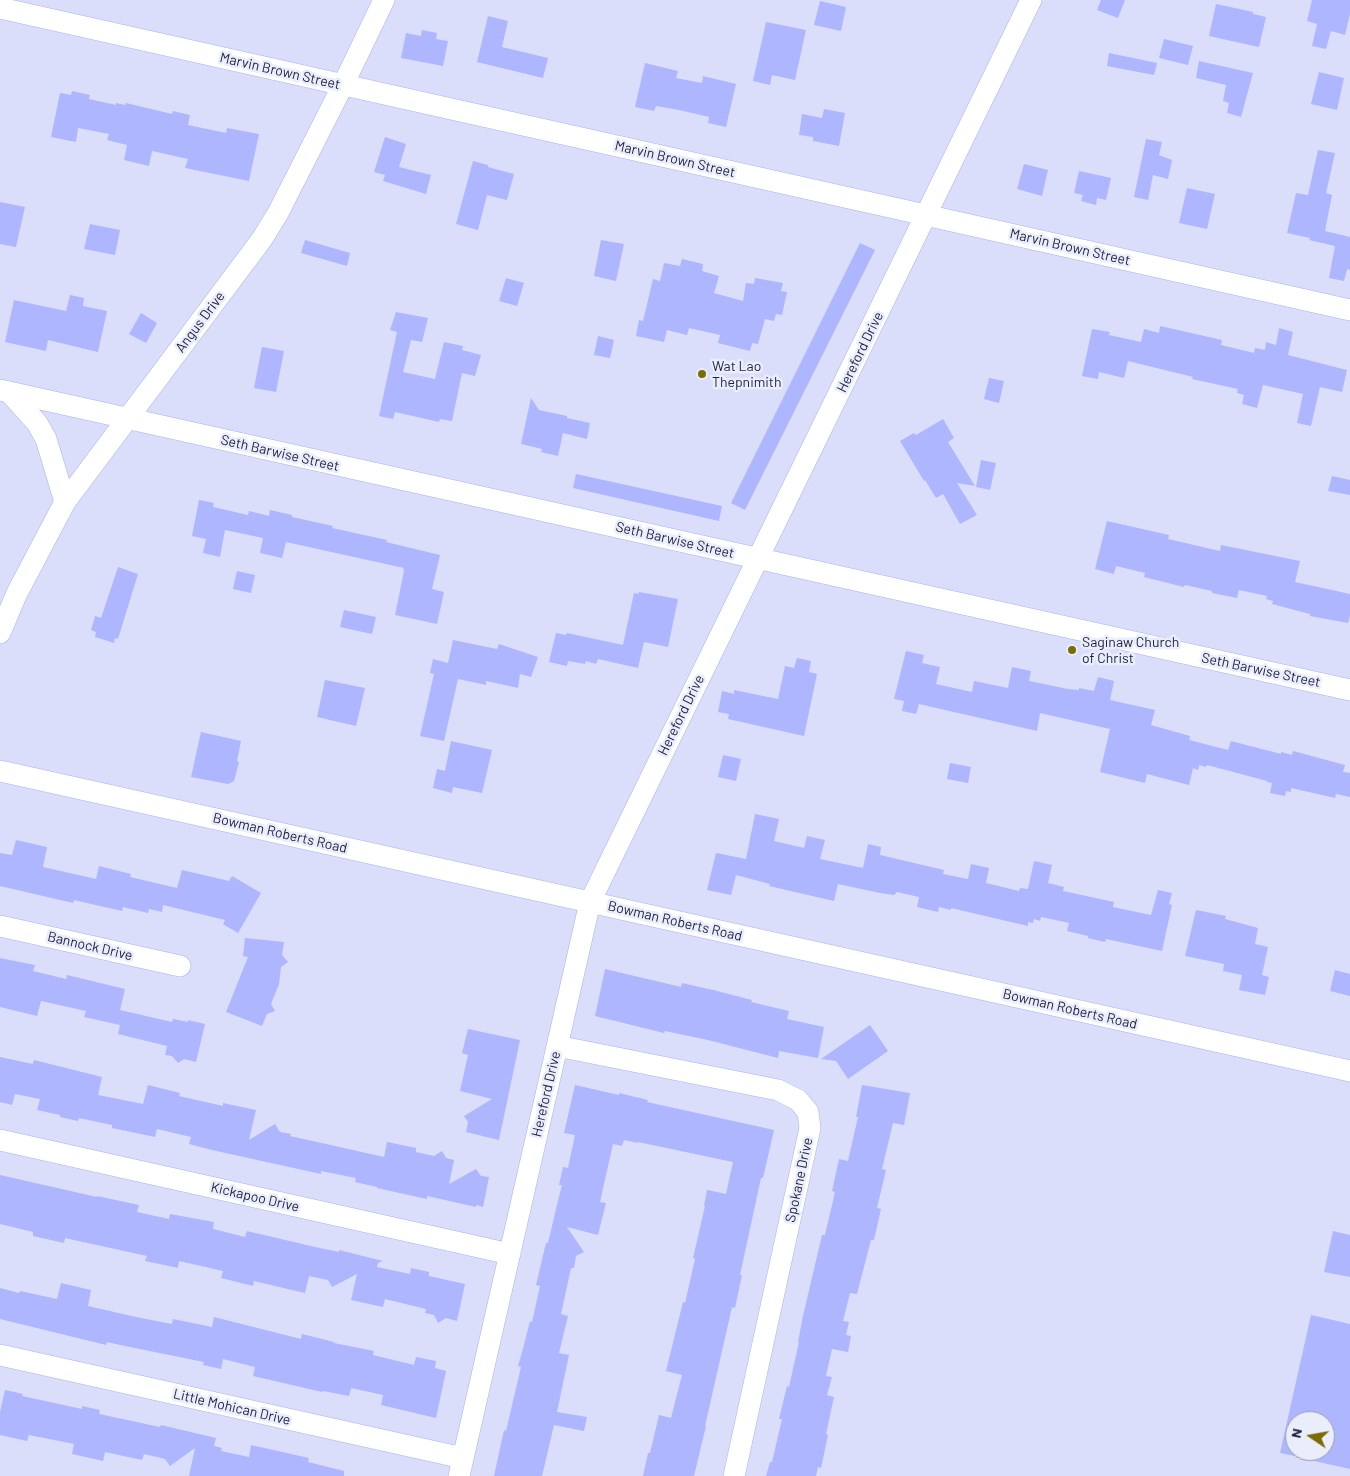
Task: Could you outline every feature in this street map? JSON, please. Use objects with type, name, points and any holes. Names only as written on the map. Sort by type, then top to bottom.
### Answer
[{"type":"street","name":"Angus Drive","points":[[0,633],[16,593],[65,502],[262,239],[278,213],[384,0]]},
{"type":"street","name":"Hereford Drive","points":[[461,1467],[590,902],[1031,0]]},
{"type":"street","name":"Marvin Brown Street","points":[[0,8],[1350,310]]},
{"type":"street","name":"Seth Barwise Street","points":[[5,392],[1350,690]]},
{"type":"street","points":[[5,392],[37,423],[46,440],[65,502]]},
{"type":"street","name":"Bowman Roberts Road","points":[[0,770],[1350,1071]]},
{"type":"street","name":"Bannock Drive","points":[[0,926],[180,966]]},
{"type":"street","name":"Spokane Drive","points":[[557,1046],[778,1090],[798,1100],[808,1112],[810,1128],[734,1476]]},
{"type":"street","name":"Kickapoo Drive","points":[[0,1140],[510,1254]]},
{"type":"street","name":"Little Mohican Drive","points":[[0,1355],[461,1467]]},
{"type":"building","points":[[1101,0],[1125,0],[1118,18],[1097,10]]},
{"type":"building","points":[[1312,0],[1350,0],[1350,14],[1345,35],[1331,31],[1326,49],[1312,46],[1317,24],[1307,21]]},
{"type":"building","points":[[820,1],[846,7],[841,31],[814,25]]},
{"type":"building","points":[[1216,4],[1253,12],[1253,14],[1266,17],[1259,47],[1209,36]]},
{"type":"building","points":[[488,16],[508,21],[502,47],[548,58],[543,78],[477,62]]},
{"type":"building","points":[[766,22],[806,30],[795,80],[772,75],[770,85],[753,81]]},
{"type":"building","points":[[422,30],[437,33],[436,39],[448,41],[443,66],[401,58],[406,33],[421,36]]},
{"type":"building","points":[[1164,39],[1193,46],[1188,65],[1159,58]]},
{"type":"building","points":[[1109,53],[1157,63],[1154,75],[1107,66]]},
{"type":"building","points":[[1199,61],[1253,73],[1241,117],[1227,113],[1229,103],[1223,101],[1226,85],[1196,78]]},
{"type":"building","points":[[645,63],[678,71],[676,78],[702,83],[703,76],[736,84],[726,127],[708,123],[709,117],[679,110],[656,106],[654,111],[635,107]]},
{"type":"building","points":[[1319,72],[1344,78],[1337,110],[1311,104]]},
{"type":"building","points":[[72,91],[90,95],[89,99],[116,105],[116,103],[125,105],[126,103],[172,114],[173,111],[190,115],[188,125],[226,133],[227,128],[259,134],[249,181],[185,168],[188,159],[152,151],[149,166],[124,160],[127,145],[107,140],[109,134],[78,128],[76,142],[51,137],[60,93],[71,95]]},
{"type":"building","points":[[824,109],[845,113],[839,146],[813,141],[813,137],[799,135],[802,114],[822,118]]},
{"type":"building","points":[[385,137],[406,144],[399,167],[431,175],[426,194],[383,181],[385,175],[374,172]]},
{"type":"building","points":[[1146,139],[1162,142],[1159,155],[1172,160],[1168,179],[1153,175],[1148,200],[1134,197]]},
{"type":"building","points":[[1318,150],[1335,153],[1326,193],[1332,195],[1325,231],[1350,237],[1350,270],[1347,269],[1344,281],[1329,278],[1335,246],[1287,233],[1296,193],[1308,195]]},
{"type":"building","points":[[473,161],[514,174],[507,200],[487,195],[478,230],[456,224]]},
{"type":"building","points":[[1024,164],[1048,170],[1042,196],[1017,189]]},
{"type":"building","points":[[1079,171],[1111,178],[1106,200],[1097,198],[1096,205],[1081,201],[1083,195],[1074,193]]},
{"type":"building","points":[[1187,188],[1215,194],[1207,229],[1179,223]]},
{"type":"building","points":[[0,202],[25,207],[16,247],[0,244]]},
{"type":"building","points":[[90,224],[120,230],[115,255],[84,249]]},
{"type":"building","points":[[305,240],[350,253],[347,266],[301,253]]},
{"type":"building","points":[[601,240],[624,244],[616,281],[594,276]]},
{"type":"building","points":[[860,243],[875,250],[745,510],[731,503]]},
{"type":"building","points":[[682,259],[703,264],[702,271],[719,276],[714,293],[743,301],[746,283],[754,284],[755,278],[783,283],[781,291],[787,292],[782,315],[776,314],[774,321],[765,319],[758,344],[752,343],[750,351],[718,343],[720,335],[689,328],[687,335],[667,330],[664,342],[636,336],[639,320],[643,321],[653,279],[660,281],[664,263],[680,266]]},
{"type":"building","points":[[506,278],[524,283],[517,306],[499,301]]},
{"type":"building","points":[[70,295],[84,298],[83,306],[107,311],[98,352],[48,340],[46,351],[5,342],[14,300],[66,311]]},
{"type":"building","points":[[396,312],[428,318],[422,342],[411,340],[403,372],[435,379],[444,342],[463,346],[462,350],[481,355],[475,376],[462,373],[452,421],[440,419],[439,422],[395,412],[393,419],[379,416],[397,332],[390,330]]},
{"type":"building","points":[[141,313],[157,323],[146,343],[129,334]]},
{"type":"building","points":[[1160,326],[1222,340],[1221,345],[1254,353],[1255,348],[1265,350],[1266,342],[1276,345],[1279,328],[1293,332],[1288,355],[1347,370],[1342,392],[1320,387],[1311,426],[1297,423],[1303,394],[1263,385],[1257,408],[1242,404],[1244,395],[1237,393],[1238,389],[1192,379],[1193,377],[1128,361],[1124,378],[1099,372],[1098,379],[1082,376],[1092,329],[1110,332],[1109,335],[1141,342],[1144,329],[1159,333]]},
{"type":"building","points":[[598,336],[614,340],[610,358],[594,355]]},
{"type":"building","points":[[262,347],[284,351],[276,392],[254,388]]},
{"type":"building","points":[[989,378],[1004,381],[999,403],[984,399]]},
{"type":"building","points":[[531,398],[539,410],[590,423],[587,439],[563,433],[558,456],[541,452],[542,449],[521,444]]},
{"type":"building","points":[[943,419],[954,438],[948,442],[975,486],[957,483],[977,515],[960,524],[943,494],[936,498],[900,441],[914,433],[916,435]]},
{"type":"building","points":[[981,460],[996,463],[990,490],[976,487]]},
{"type":"building","points":[[576,474],[722,506],[719,521],[573,488]]},
{"type":"building","points":[[1332,476],[1350,480],[1350,495],[1328,491]]},
{"type":"building","points":[[199,500],[214,503],[213,507],[248,515],[249,511],[269,516],[270,510],[292,515],[292,517],[333,526],[332,528],[387,540],[386,542],[440,555],[432,589],[444,592],[437,624],[395,615],[404,568],[286,542],[282,558],[260,553],[263,538],[225,530],[220,557],[203,553],[206,539],[192,536]]},
{"type":"building","points":[[1107,521],[1169,535],[1168,539],[1220,551],[1221,545],[1300,561],[1295,582],[1350,594],[1348,623],[1310,616],[1310,614],[1272,604],[1273,601],[1266,599],[1267,596],[1239,590],[1237,598],[1144,577],[1145,573],[1116,566],[1114,574],[1095,569]]},
{"type":"building","points":[[118,567],[138,574],[118,639],[115,638],[114,643],[95,637],[96,632],[91,630],[95,616],[101,618]]},
{"type":"building","points":[[237,571],[255,575],[251,593],[233,589]]},
{"type":"building","points":[[639,592],[678,599],[668,647],[644,642],[638,668],[598,659],[596,664],[586,661],[585,664],[568,661],[567,666],[549,662],[556,633],[566,635],[567,633],[623,645],[634,593],[639,594]]},
{"type":"building","points":[[344,610],[376,617],[372,634],[340,627]]},
{"type":"building","points":[[453,640],[497,649],[499,644],[538,657],[531,677],[520,674],[518,688],[486,681],[486,685],[458,679],[444,741],[420,736],[434,674],[430,673],[433,659],[448,663]]},
{"type":"building","points":[[906,651],[924,655],[922,663],[940,667],[936,684],[972,692],[974,681],[1008,688],[1012,667],[1031,671],[1029,681],[1068,689],[1079,690],[1079,688],[1094,691],[1098,677],[1114,681],[1110,700],[1155,710],[1151,725],[1190,736],[1189,740],[1228,750],[1231,741],[1281,754],[1281,752],[1292,755],[1293,751],[1345,765],[1343,772],[1350,773],[1350,797],[1336,794],[1335,798],[1291,788],[1291,792],[1286,791],[1285,796],[1270,793],[1272,783],[1207,765],[1206,767],[1199,765],[1198,770],[1193,768],[1189,785],[1147,774],[1145,783],[1100,772],[1110,729],[1040,713],[1037,731],[919,704],[916,714],[902,711],[904,701],[894,699]]},
{"type":"building","points":[[797,658],[811,661],[809,672],[817,674],[804,736],[728,719],[729,714],[718,712],[722,691],[734,694],[734,690],[778,699],[785,666],[794,668]]},
{"type":"building","points":[[325,680],[365,688],[356,726],[317,717]]},
{"type":"building","points":[[201,732],[241,741],[237,761],[239,762],[234,781],[228,784],[191,777]]},
{"type":"building","points":[[451,741],[492,750],[482,793],[453,787],[452,793],[433,788],[437,769],[445,771]]},
{"type":"building","points":[[723,755],[741,759],[736,781],[718,777]]},
{"type":"building","points":[[950,763],[971,767],[968,783],[947,779]]},
{"type":"building","points":[[755,814],[779,819],[774,841],[804,848],[807,836],[825,840],[820,859],[863,868],[868,844],[881,847],[880,855],[944,870],[943,874],[968,879],[971,864],[989,868],[986,883],[1019,891],[1020,888],[1028,889],[1034,861],[1052,865],[1048,883],[1064,887],[1063,891],[1114,902],[1113,907],[1151,915],[1158,890],[1172,893],[1169,904],[1172,905],[1162,951],[1106,939],[1105,942],[1088,938],[1088,936],[1067,931],[1069,923],[1041,917],[1040,921],[1034,919],[1033,923],[1028,922],[1028,926],[951,908],[951,910],[939,907],[938,912],[917,907],[919,897],[897,892],[894,895],[880,893],[838,884],[834,901],[769,886],[770,884],[736,875],[731,895],[707,890],[716,853],[746,859]]},
{"type":"building","points":[[16,840],[47,847],[43,867],[96,879],[99,866],[131,874],[130,877],[177,888],[182,870],[229,881],[232,876],[261,893],[238,933],[223,924],[225,920],[163,905],[162,912],[149,909],[148,913],[123,907],[122,911],[74,900],[73,903],[0,886],[0,853],[12,855]]},
{"type":"building","points":[[1196,910],[1226,916],[1225,919],[1258,928],[1255,944],[1268,947],[1262,975],[1269,977],[1265,995],[1239,990],[1242,975],[1223,971],[1224,964],[1185,956]]},
{"type":"building","points":[[245,938],[284,942],[282,955],[288,962],[281,967],[279,984],[271,1004],[275,1011],[267,1014],[262,1026],[226,1012],[248,957],[243,956]]},
{"type":"building","points":[[0,958],[35,965],[33,971],[66,979],[67,975],[125,989],[120,1010],[172,1022],[173,1019],[205,1024],[196,1062],[184,1059],[178,1063],[172,1056],[165,1055],[167,1046],[118,1034],[120,1025],[84,1017],[86,1011],[41,1001],[37,1016],[0,1007]]},
{"type":"building","points":[[605,969],[681,987],[682,983],[713,990],[789,1011],[787,1019],[824,1027],[818,1058],[779,1051],[778,1058],[708,1040],[665,1031],[664,1033],[595,1016]]},
{"type":"building","points":[[1335,970],[1350,974],[1350,996],[1330,991]]},
{"type":"building","points":[[870,1025],[888,1051],[848,1079],[836,1061],[821,1059]]},
{"type":"building","points":[[468,1029],[520,1040],[499,1140],[466,1132],[468,1122],[464,1116],[492,1099],[460,1091],[468,1055],[462,1053]]},
{"type":"building","points":[[0,1057],[33,1064],[34,1060],[102,1077],[98,1095],[143,1104],[148,1085],[180,1093],[179,1096],[223,1106],[223,1103],[256,1110],[249,1140],[275,1124],[280,1132],[291,1134],[290,1136],[384,1157],[387,1142],[416,1148],[416,1152],[434,1156],[442,1151],[446,1158],[454,1160],[449,1184],[476,1169],[481,1176],[489,1177],[483,1207],[427,1196],[427,1199],[355,1182],[356,1178],[321,1171],[321,1174],[212,1150],[189,1144],[191,1137],[157,1129],[155,1137],[112,1128],[112,1125],[79,1118],[78,1121],[60,1117],[60,1115],[37,1110],[40,1099],[15,1094],[12,1105],[0,1102]]},
{"type":"building","points":[[575,1085],[619,1095],[619,1093],[648,1100],[647,1102],[774,1130],[763,1178],[761,1178],[740,1275],[742,1275],[735,1308],[732,1307],[694,1476],[643,1476],[659,1415],[671,1418],[682,1375],[666,1371],[695,1259],[693,1258],[707,1190],[726,1194],[733,1162],[624,1140],[622,1146],[613,1144],[600,1202],[606,1203],[598,1235],[567,1227],[584,1252],[576,1256],[574,1268],[571,1268],[561,1314],[568,1316],[559,1353],[569,1355],[557,1412],[587,1417],[584,1431],[554,1425],[542,1476],[494,1476],[521,1367],[518,1366],[530,1321],[532,1322],[540,1286],[536,1285],[562,1185],[559,1185],[563,1167],[568,1168],[575,1135],[564,1133]]},
{"type":"building","points":[[862,1085],[910,1093],[904,1125],[893,1123],[882,1169],[886,1170],[877,1208],[881,1209],[874,1240],[871,1240],[857,1294],[850,1293],[843,1321],[849,1322],[846,1335],[851,1336],[848,1352],[832,1349],[826,1376],[832,1377],[827,1395],[834,1397],[821,1468],[818,1467],[816,1476],[766,1476],[770,1462],[772,1462],[782,1419],[779,1419],[787,1386],[789,1387],[803,1316],[822,1235],[825,1235],[835,1192],[832,1191],[839,1159],[848,1161],[858,1117],[856,1117]]},
{"type":"building","points":[[0,1175],[139,1205],[137,1212],[169,1219],[170,1214],[214,1222],[213,1229],[245,1237],[247,1231],[383,1261],[378,1263],[377,1267],[410,1274],[411,1268],[429,1272],[429,1276],[465,1284],[457,1321],[446,1318],[438,1323],[434,1315],[425,1313],[426,1309],[385,1299],[383,1307],[351,1300],[357,1274],[332,1287],[328,1280],[309,1276],[305,1293],[254,1281],[253,1286],[221,1278],[223,1271],[179,1261],[178,1268],[145,1261],[147,1256],[65,1238],[64,1243],[33,1236],[33,1232],[0,1224]]},
{"type":"building","points":[[1333,1231],[1350,1235],[1350,1277],[1324,1272]]},
{"type":"building","points":[[61,1283],[91,1290],[88,1306],[136,1317],[172,1324],[173,1319],[212,1327],[214,1317],[301,1339],[302,1334],[374,1351],[373,1355],[414,1365],[416,1357],[436,1361],[435,1368],[446,1371],[436,1418],[381,1405],[383,1395],[351,1388],[349,1396],[322,1392],[253,1376],[255,1367],[223,1359],[221,1369],[203,1365],[204,1362],[107,1342],[106,1345],[0,1319],[0,1288],[57,1299]]},
{"type":"building","points":[[1311,1315],[1350,1324],[1350,1469],[1314,1461],[1335,1461],[1335,1411],[1289,1411]]},
{"type":"building","points":[[5,1390],[23,1394],[22,1396],[82,1409],[82,1406],[100,1410],[99,1414],[160,1427],[161,1425],[216,1438],[214,1446],[222,1448],[221,1451],[249,1457],[251,1445],[309,1458],[308,1462],[344,1471],[344,1476],[189,1476],[195,1448],[170,1466],[165,1459],[144,1454],[142,1460],[105,1452],[103,1461],[72,1454],[74,1444],[29,1435],[27,1441],[0,1435],[0,1412]]},
{"type":"building","points":[[1285,1431],[1285,1454],[1280,1453]]},
{"type":"place","name":"Wat Lao Thepnimith","points":[[702,374]]},
{"type":"place","name":"Saginaw Church of Christ","points":[[1072,650]]}]
